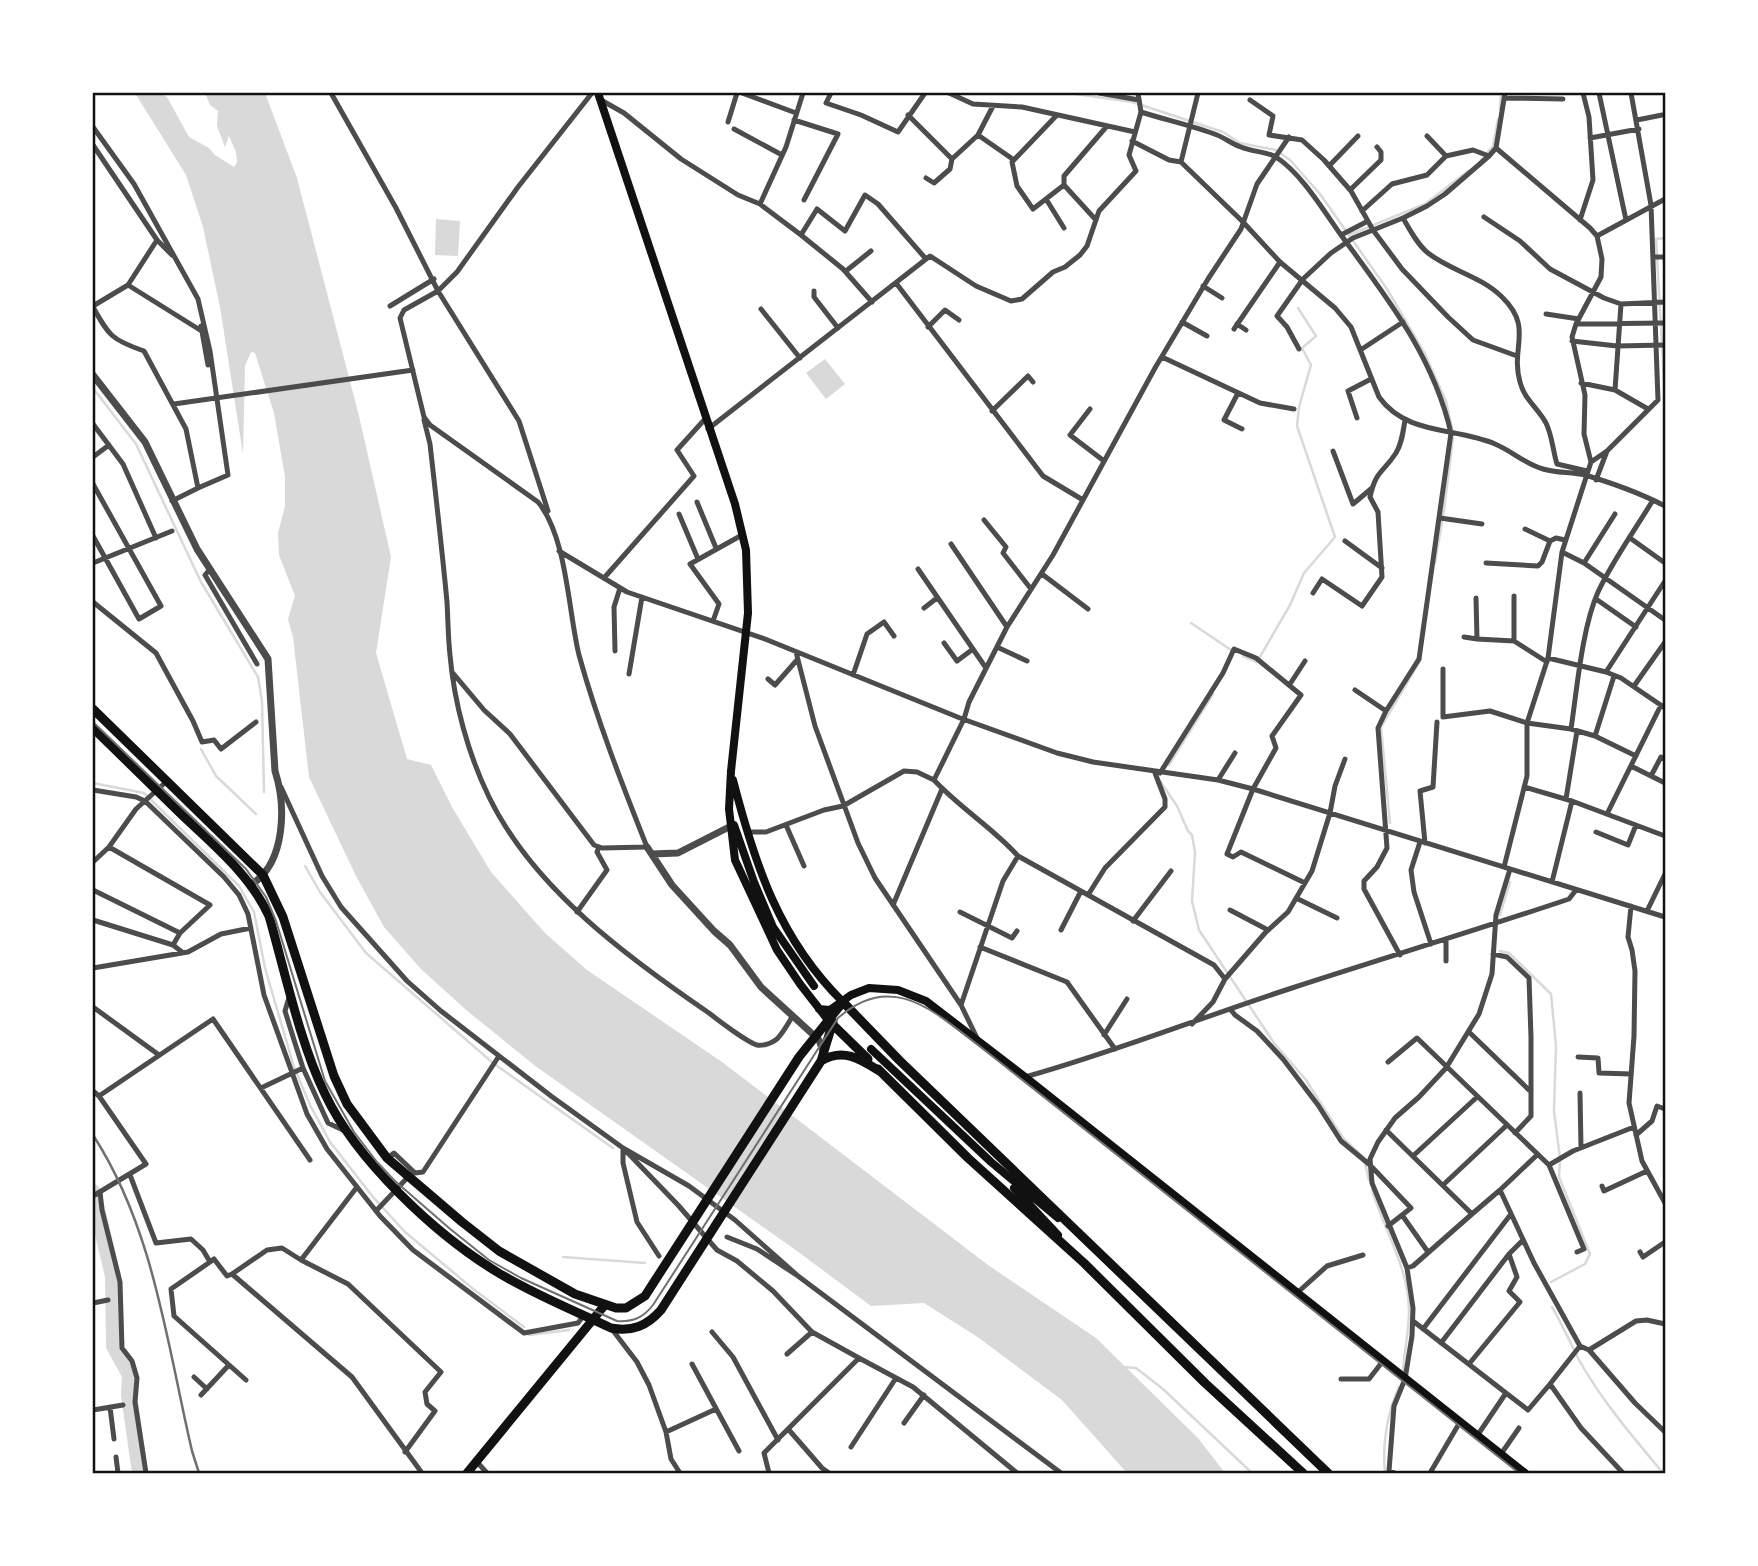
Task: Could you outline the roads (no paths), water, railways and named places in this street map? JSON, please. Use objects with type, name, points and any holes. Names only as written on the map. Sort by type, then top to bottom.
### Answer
[{"type":"main road","points":[[599,96],[735,504],[746,550],[748,613],[729,809],[735,860],[777,950],[817,1008],[968,1158],[1084,1263]]},
{"type":"main road","points":[[93,709],[263,875],[283,917],[334,1076],[347,1104],[387,1158],[499,1251],[575,1294],[604,1306],[626,1308],[645,1296],[814,1035],[830,1022],[851,995],[869,988],[898,990],[926,1001],[1025,1077],[1525,1473]]},
{"type":"main road","points":[[93,728],[150,797],[252,884],[269,916],[309,1054],[324,1093],[362,1152],[396,1190],[480,1261],[499,1274],[611,1328],[634,1329],[645,1325],[661,1310],[820,1062],[830,1022]]},
{"type":"main road","points":[[731,771],[770,899],[792,939],[844,1002],[899,1060],[1328,1473]]},
{"type":"main road","points":[[740,807],[746,860]]},
{"type":"main road","points":[[729,809],[773,927],[814,986]]},
{"type":"main road","points":[[817,1008],[822,1011],[830,1010],[844,1002]]},
{"type":"main road","points":[[871,1048],[991,1162],[1097,1251]]},
{"type":"main road","points":[[820,1062],[834,1055],[857,1057],[881,1072]]},
{"type":"main road","points":[[991,1162],[1084,1263],[1205,1383],[1303,1473]]},
{"type":"main road","points":[[467,1473],[588,1317],[604,1306]]},
{"type":"street","points":[[331,93],[434,279],[438,291],[519,421],[559,551],[579,654],[608,744],[649,850],[672,884],[730,945],[761,987],[814,1035],[823,1047],[820,1062]]},
{"type":"street","points":[[592,93],[518,187],[457,272],[438,291],[404,310],[401,316],[401,327],[432,457],[452,672],[460,713],[488,797],[515,840],[577,912],[680,994],[757,1045],[767,1045],[774,1041],[792,1017]]},
{"type":"street","points":[[728,122],[739,93],[796,113]]},
{"type":"street","points":[[760,204],[782,155],[803,93]]},
{"type":"street","points":[[831,93],[826,103],[898,132],[924,95],[916,93]]},
{"type":"street","points":[[949,93],[973,104],[1022,107],[1135,132]]},
{"type":"street","points":[[708,429],[930,256],[976,286],[1016,301],[1022,299],[1053,272],[1080,256],[1087,246],[1099,211],[1136,171],[1129,155],[1141,112],[1139,96],[1099,93]]},
{"type":"street","points":[[1181,162],[1198,93]]},
{"type":"street","points":[[1580,220],[1593,180],[1589,117],[1583,93]]},
{"type":"street","points":[[1600,93],[1626,220]]},
{"type":"street","points":[[1395,1473],[1389,1471],[1390,1438],[1394,1406],[1405,1379],[1413,1308],[1406,1268],[1373,1183],[1370,1159],[1395,1118],[1446,1068],[1469,1032],[1486,997],[1496,915],[1527,776],[1527,723],[1548,660],[1565,540],[1591,461],[1607,451],[1658,400],[1662,346],[1659,257],[1632,93]]},
{"type":"street","points":[[1299,349],[1287,327],[1277,316],[1303,279],[1349,240],[1403,218],[1445,194],[1489,156],[1496,148],[1504,95],[1563,99]]},
{"type":"street","points":[[599,96],[681,159],[738,195],[760,204],[846,271],[872,302]]},
{"type":"street","points":[[1250,100],[1273,117],[1269,135],[1302,140],[1329,166],[1350,190],[1373,230],[1402,269],[1473,340],[1517,356]]},
{"type":"street","points":[[926,178],[934,183],[950,169],[952,159],[978,135],[993,106]]},
{"type":"street","points":[[1141,112],[1219,136],[1245,149],[1276,157],[1314,196],[1344,233],[1389,298],[1444,401],[1453,434],[1443,519],[1431,566],[1419,659],[1378,728],[1387,848],[1377,867],[1364,881],[1364,889],[1399,955]]},
{"type":"street","points":[[1057,115],[1013,160],[1012,166],[1017,186],[1033,209],[1064,185]]},
{"type":"street","points":[[1637,120],[1662,115]]},
{"type":"street","points":[[908,116],[952,159]]},
{"type":"street","points":[[794,120],[838,134],[804,200]]},
{"type":"street","points":[[1096,220],[1064,185],[1064,176],[1107,126]]},
{"type":"street","points":[[93,127],[134,184],[198,299],[229,475],[172,500]]},
{"type":"street","points":[[734,129],[782,155]]},
{"type":"street","points":[[1590,138],[1639,129]]},
{"type":"street","points":[[978,135],[1013,160]]},
{"type":"street","points":[[1329,166],[1358,136]]},
{"type":"street","points":[[1427,136],[1446,156]]},
{"type":"street","points":[[934,780],[1007,627],[1042,574],[1182,321],[1241,229],[1257,184],[1289,137]]},
{"type":"street","points":[[1132,141],[1169,160],[1181,162],[1280,262],[1335,308],[1352,327],[1371,379],[1385,405],[1405,420],[1496,444],[1521,460],[1545,470],[1586,473]]},
{"type":"street","points":[[93,145],[157,240],[177,260]]},
{"type":"street","points":[[1350,190],[1381,160],[1381,152],[1377,148]]},
{"type":"street","points":[[1496,148],[1597,236],[1602,259],[1601,276],[1577,321],[1572,341],[1585,395],[1584,434],[1591,461]]},
{"type":"street","points":[[1362,211],[1392,184],[1427,175],[1446,156],[1473,150],[1489,156]]},
{"type":"street","points":[[801,235],[817,209],[845,231],[865,195],[878,204],[926,260]]},
{"type":"street","points":[[1597,236],[1665,199]]},
{"type":"street","points":[[1046,200],[1064,228]]},
{"type":"street","points":[[1484,217],[1520,241],[1549,269],[1604,298],[1621,304],[1661,302]]},
{"type":"street","points":[[1403,218],[1416,240],[1428,253],[1487,284],[1505,299],[1517,317],[1521,334],[1517,356],[1520,382],[1527,399],[1546,423],[1557,464],[1586,473],[1596,480],[1665,506]]},
{"type":"street","points":[[1344,233],[1368,221]]},
{"type":"street","points":[[1355,228],[1359,236]]},
{"type":"street","points":[[157,240],[128,285],[93,307],[107,333],[144,351],[186,429],[198,488]]},
{"type":"street","points":[[846,271],[871,251]]},
{"type":"street","points":[[1246,330],[1235,327],[1280,262]]},
{"type":"street","points":[[390,306],[434,279]]},
{"type":"street","points":[[896,283],[1043,476],[1083,499]]},
{"type":"street","points":[[128,285],[200,330]]},
{"type":"street","points":[[1203,286],[1222,298]]},
{"type":"street","points":[[814,291],[814,297],[838,328]]},
{"type":"street","points":[[1615,390],[1621,304]]},
{"type":"street","points":[[761,309],[800,358]]},
{"type":"street","points":[[928,327],[944,310],[959,320]]},
{"type":"street","points":[[1546,314],[1577,321],[1620,325],[1661,323]]},
{"type":"street","points":[[202,318],[200,330],[213,377]]},
{"type":"street","points":[[1182,321],[1208,336]]},
{"type":"street","points":[[1362,349],[1403,322]]},
{"type":"street","points":[[1572,341],[1617,346],[1662,346]]},
{"type":"street","points":[[1162,358],[1260,403],[1294,409]]},
{"type":"street","points":[[174,404],[413,370]]},
{"type":"street","points":[[93,374],[145,442],[172,500],[210,569],[268,659],[275,771],[322,876],[341,907],[407,981],[441,1012],[623,1148],[689,1186],[735,1220],[798,1276]]},
{"type":"street","points":[[992,411],[1028,376],[1033,382]]},
{"type":"street","points":[[1357,418],[1348,391],[1371,379]]},
{"type":"street","points":[[1581,383],[1615,390],[1648,409]]},
{"type":"street","points":[[1238,393],[1224,420],[1242,429]]},
{"type":"street","points":[[1090,409],[1070,435],[1104,461]]},
{"type":"street","points":[[424,417],[430,425],[538,502],[549,516]]},
{"type":"street","points":[[604,578],[694,476],[677,450],[705,419]]},
{"type":"street","points":[[1362,606],[1382,577],[1378,512],[1370,496],[1376,476],[1395,454],[1402,439],[1405,420]]},
{"type":"street","points":[[93,424],[123,464],[156,538]]},
{"type":"street","points":[[93,457],[109,445]]},
{"type":"street","points":[[1333,451],[1353,504],[1372,488]]},
{"type":"street","points":[[1596,480],[1607,451]]},
{"type":"street","points":[[93,484],[161,606],[139,619],[93,536]]},
{"type":"street","points":[[1552,882],[1569,800],[1580,666],[1596,599],[1605,578],[1653,500]]},
{"type":"street","points":[[697,502],[716,548]]},
{"type":"street","points":[[678,514],[698,559]]},
{"type":"street","points":[[1584,563],[1615,514]]},
{"type":"street","points":[[1443,519],[1482,524]]},
{"type":"street","points":[[984,520],[1006,547],[1003,553],[1031,589]]},
{"type":"street","points":[[1525,529],[1550,541]]},
{"type":"street","points":[[93,563],[172,531]]},
{"type":"street","points":[[713,621],[719,604],[690,564],[742,535]]},
{"type":"street","points":[[1486,563],[1538,566],[1550,541],[1556,538],[1565,540]]},
{"type":"street","points":[[1630,538],[1665,563]]},
{"type":"street","points":[[1345,541],[1382,568]]},
{"type":"street","points":[[951,544],[1007,627]]},
{"type":"street","points":[[559,551],[620,588],[642,597],[745,631],[964,719],[1057,753],[1157,773],[1218,780],[1253,789],[1665,917]]},
{"type":"street","points":[[1562,552],[1584,563],[1665,620]]},
{"type":"street","points":[[210,569],[205,575],[257,664]]},
{"type":"street","points":[[918,569],[986,668]]},
{"type":"street","points":[[1042,574],[1088,609]]},
{"type":"street","points":[[1313,593],[1322,579],[1370,611]]},
{"type":"street","points":[[1606,672],[1665,580]]},
{"type":"street","points":[[615,651],[614,607],[620,588]]},
{"type":"street","points":[[1514,596],[1514,641]]},
{"type":"street","points":[[629,674],[642,597]]},
{"type":"street","points":[[924,608],[937,598]]},
{"type":"street","points":[[1476,598],[1477,639]]},
{"type":"street","points":[[1596,599],[1636,627]]},
{"type":"street","points":[[93,602],[156,653],[202,742],[214,740],[221,749],[256,722]]},
{"type":"street","points":[[853,675],[867,634],[884,622],[894,636]]},
{"type":"street","points":[[1464,637],[1514,641],[1548,660],[1606,672],[1634,686],[1663,707],[1607,814]]},
{"type":"street","points":[[1634,686],[1665,642]]},
{"type":"street","points":[[944,643],[957,661],[973,649]]},
{"type":"street","points":[[997,647],[1027,661]]},
{"type":"street","points":[[1088,895],[1105,868],[1165,807],[1157,773],[1223,673],[1234,649],[1256,658],[1301,695],[1272,736],[1276,748],[1253,789],[1227,854],[1233,857],[1241,852],[1305,883]]},
{"type":"street","points":[[796,652],[815,726],[843,806],[875,878],[961,1004],[978,1041]]},
{"type":"street","points":[[768,679],[775,685],[797,660]]},
{"type":"street","points":[[1290,684],[1305,661]]},
{"type":"street","points":[[1443,669],[1443,717],[1490,711],[1527,723],[1595,736],[1636,756]]},
{"type":"street","points":[[452,672],[484,710],[510,734],[594,845],[678,853],[731,826]]},
{"type":"street","points":[[1595,736],[1614,676]]},
{"type":"street","points":[[1355,690],[1386,711]]},
{"type":"street","points":[[1432,944],[1414,892],[1411,870],[1422,842],[1420,791],[1433,787],[1437,723]]},
{"type":"street","points":[[1218,780],[1235,753]]},
{"type":"street","points":[[1651,776],[1661,757],[1665,759]]},
{"type":"street","points":[[1192,1024],[1213,1002],[1230,973],[1288,912],[1312,871],[1345,759]]},
{"type":"street","points":[[1631,766],[1665,783]]},
{"type":"street","points":[[748,832],[766,832],[824,810],[843,806],[904,771],[917,772],[934,780],[969,813],[999,835],[1018,856],[1214,965],[1225,979]]},
{"type":"street","points":[[93,862],[109,847],[136,809],[167,781]]},
{"type":"street","points":[[252,884],[263,875],[271,863],[280,831],[279,783]]},
{"type":"street","points":[[1524,787],[1569,800],[1665,836]]},
{"type":"street","points":[[893,905],[942,789]]},
{"type":"street","points":[[93,790],[150,797],[239,895],[248,914],[264,995],[321,1140],[357,1187],[380,1208],[414,1250],[524,1333],[578,1323],[588,1317]]},
{"type":"street","points":[[786,825],[804,866]]},
{"type":"street","points":[[1596,832],[1628,845],[1636,825]]},
{"type":"street","points":[[109,847],[210,905],[180,933],[173,945]]},
{"type":"street","points":[[577,912],[607,870],[597,852],[599,847]]},
{"type":"street","points":[[961,1004],[1003,881],[1018,856]]},
{"type":"street","points":[[1133,921],[1171,872]]},
{"type":"street","points":[[1647,911],[1665,874]]},
{"type":"street","points":[[93,890],[180,933]]},
{"type":"street","points":[[1025,1077],[1569,899],[1576,890]]},
{"type":"street","points":[[1061,930],[1081,891]]},
{"type":"street","points":[[1296,898],[1337,918]]},
{"type":"street","points":[[1631,906],[1628,937],[1635,971],[1629,1103],[1647,1171],[1665,1203]]},
{"type":"street","points":[[1230,910],[1268,930]]},
{"type":"street","points":[[960,912],[1012,938],[1017,931]]},
{"type":"street","points":[[93,920],[173,945],[182,953]]},
{"type":"street","points":[[93,968],[182,953],[205,945],[221,934],[251,928]]},
{"type":"street","points":[[1446,940],[1446,961]]},
{"type":"street","points":[[980,947],[1067,982],[1115,1049]]},
{"type":"street","points":[[1493,954],[1507,957],[1529,978],[1531,1116],[1516,1133]]},
{"type":"street","points":[[291,992],[285,1011],[302,1069],[328,1123],[346,1131]]},
{"type":"street","points":[[1104,1035],[1127,999]]},
{"type":"street","points":[[93,1007],[159,1055]]},
{"type":"street","points":[[1231,1010],[1257,1031],[1283,1059],[1341,1141],[1370,1165],[1411,1208],[1388,1226]]},
{"type":"street","points":[[99,1096],[213,1019],[310,1160]]},
{"type":"street","points":[[1469,1032],[1530,1090]]},
{"type":"street","points":[[1388,1062],[1417,1038],[1549,1165],[1584,1250],[1577,1252]]},
{"type":"street","points":[[387,1158],[394,1153],[415,1173],[423,1172],[499,1056]]},
{"type":"street","points":[[1578,1057],[1598,1058],[1599,1073],[1631,1074]]},
{"type":"street","points":[[261,1088],[302,1069]]},
{"type":"street","points":[[93,1091],[146,1164],[96,1194],[120,1282],[122,1348],[132,1361],[137,1378],[135,1402],[146,1472],[139,1473]]},
{"type":"street","points":[[1580,1093],[1581,1148]]},
{"type":"street","points":[[1413,1156],[1477,1097]]},
{"type":"street","points":[[1636,1135],[1652,1121],[1657,1106],[1665,1109]]},
{"type":"street","points":[[1443,1185],[1507,1125]]},
{"type":"street","points":[[1549,1165],[1581,1148],[1634,1127]]},
{"type":"street","points":[[1386,1130],[1472,1214]]},
{"type":"street","points":[[623,1148],[637,1222],[659,1256]]},
{"type":"street","points":[[623,1148],[717,1250],[737,1261],[773,1291],[812,1332],[924,1395],[1013,1472]]},
{"type":"street","points":[[1406,1268],[1500,1191],[1537,1155]]},
{"type":"street","points":[[1608,1198],[1603,1189],[1647,1171]]},
{"type":"street","points":[[130,1175],[156,1243],[191,1239],[211,1262]]},
{"type":"street","points":[[380,1208],[408,1177]]},
{"type":"street","points":[[301,1260],[357,1187]]},
{"type":"street","points":[[1500,1191],[1580,1346],[1589,1350],[1635,1403],[1665,1432]]},
{"type":"street","points":[[1423,1329],[1511,1214]]},
{"type":"street","points":[[1402,1216],[1428,1252]]},
{"type":"street","points":[[727,1237],[757,1249],[798,1276],[1061,1473]]},
{"type":"street","points":[[1441,1343],[1509,1254],[1523,1240]]},
{"type":"street","points":[[1640,1252],[1643,1257],[1665,1244]]},
{"type":"street","points":[[246,1380],[174,1316],[171,1289],[214,1259],[227,1276],[267,1250],[282,1248],[348,1284],[441,1372],[425,1392],[426,1404],[435,1411],[405,1452]]},
{"type":"street","points":[[1469,1364],[1520,1302],[1509,1291],[1517,1278],[1509,1254]]},
{"type":"street","points":[[1297,1293],[1327,1266],[1363,1255]]},
{"type":"street","points":[[232,1274],[352,1377],[422,1473]]},
{"type":"street","points":[[93,1303],[108,1300]]},
{"type":"street","points":[[1589,1350],[1636,1321],[1647,1320],[1665,1324]]},
{"type":"street","points":[[1413,1321],[1528,1410],[1580,1346]]},
{"type":"street","points":[[611,1328],[643,1373],[666,1432],[671,1459],[680,1473]]},
{"type":"street","points":[[712,1332],[733,1357],[778,1440]]},
{"type":"street","points":[[787,1354],[812,1332]]},
{"type":"street","points":[[769,1473],[764,1453],[859,1358]]},
{"type":"street","points":[[1341,1379],[1369,1379],[1383,1361]]},
{"type":"street","points":[[692,1364],[739,1451]]},
{"type":"street","points":[[201,1395],[228,1366]]},
{"type":"street","points":[[194,1377],[207,1389]]},
{"type":"street","points":[[850,1447],[895,1378]]},
{"type":"street","points":[[1550,1384],[1581,1428],[1623,1473]]},
{"type":"street","points":[[1477,1436],[1506,1393]]},
{"type":"street","points":[[904,1423],[924,1395]]},
{"type":"street","points":[[93,1410],[123,1405]]},
{"type":"street","points":[[110,1407],[114,1439]]},
{"type":"street","points":[[666,1432],[716,1409]]},
{"type":"street","points":[[1430,1473],[1460,1422]]},
{"type":"street","points":[[1501,1454],[1519,1427]]},
{"type":"street","points":[[789,1430],[829,1473]]},
{"type":"street","points":[[116,1457],[118,1473]]},
{"type":"street","points":[[476,1461],[487,1473]]},
{"type":"waterway","points":[[1069,93],[1132,102],[1223,132],[1240,143],[1276,150],[1290,160],[1320,194],[1387,289],[1425,354],[1446,401],[1452,428]]},
{"type":"waterway","points":[[1500,109],[1501,93]]},
{"type":"waterway","points":[[1481,160],[1493,146],[1498,119]]},
{"type":"waterway","points":[[1349,235],[1425,204],[1468,171]]},
{"type":"waterway","points":[[1665,238],[1656,239],[1665,400]]},
{"type":"waterway","points":[[1243,656],[1257,662],[1290,605],[1304,573],[1335,537],[1297,426],[1299,407],[1311,365],[1302,348],[1316,336],[1298,308]]},
{"type":"waterway","points":[[93,388],[136,444],[201,582],[258,677],[262,701],[264,792]]},
{"type":"waterway","points":[[1435,563],[1453,438]]},
{"type":"waterway","points":[[1191,623],[1231,650]]},
{"type":"waterway","points":[[1390,823],[1381,727],[1421,659]]},
{"type":"waterway","points":[[1169,765],[1213,694]]},
{"type":"waterway","points":[[201,749],[216,776],[256,814]]},
{"type":"waterway","points":[[1160,781],[1192,835],[1195,852],[1192,901],[1199,930],[1274,1043],[1306,1080],[1343,1138],[1363,1157]]},
{"type":"waterway","points":[[93,783],[144,793],[239,886],[254,912],[265,968],[294,1067],[330,1142],[373,1197],[405,1232],[524,1327]]},
{"type":"waterway","points":[[305,866],[320,892],[366,953],[493,1063],[613,1148]]},
{"type":"waterway","points":[[1500,915],[1510,882]]},
{"type":"waterway","points":[[1500,951],[1509,953],[1551,994],[1556,1046],[1554,1111],[1560,1158],[1559,1177],[1590,1254],[1585,1264],[1551,1282]]},
{"type":"waterway","points":[[1365,1163],[1369,1180]]},
{"type":"waterway","points":[[1372,1190],[1400,1264],[1408,1295],[1409,1319],[1403,1372]]},
{"type":"waterway","points":[[93,1192],[113,1276],[114,1346],[130,1375],[129,1395],[140,1473]]},
{"type":"waterway","points":[[563,1257],[645,1263]]},
{"type":"waterway","points":[[1552,1307],[1598,1390],[1663,1473]]},
{"type":"waterway","points":[[529,1335],[569,1330]]},
{"type":"waterway","points":[[1124,1367],[1136,1368],[1163,1389],[1252,1473]]},
{"type":"waterway","points":[[1385,1473],[1386,1429],[1399,1387]]},
{"type":"tram line","points":[[93,722],[246,869],[266,897],[276,921],[325,1081],[354,1132],[377,1162],[449,1228],[489,1260],[521,1278],[617,1321],[633,1320],[645,1313],[653,1305],[838,1018],[857,1004],[876,997],[893,997],[927,1008],[960,1031],[1519,1473]]},
{"type":"railway","points":[[93,1135],[114,1171],[145,1248],[199,1473]]}]
